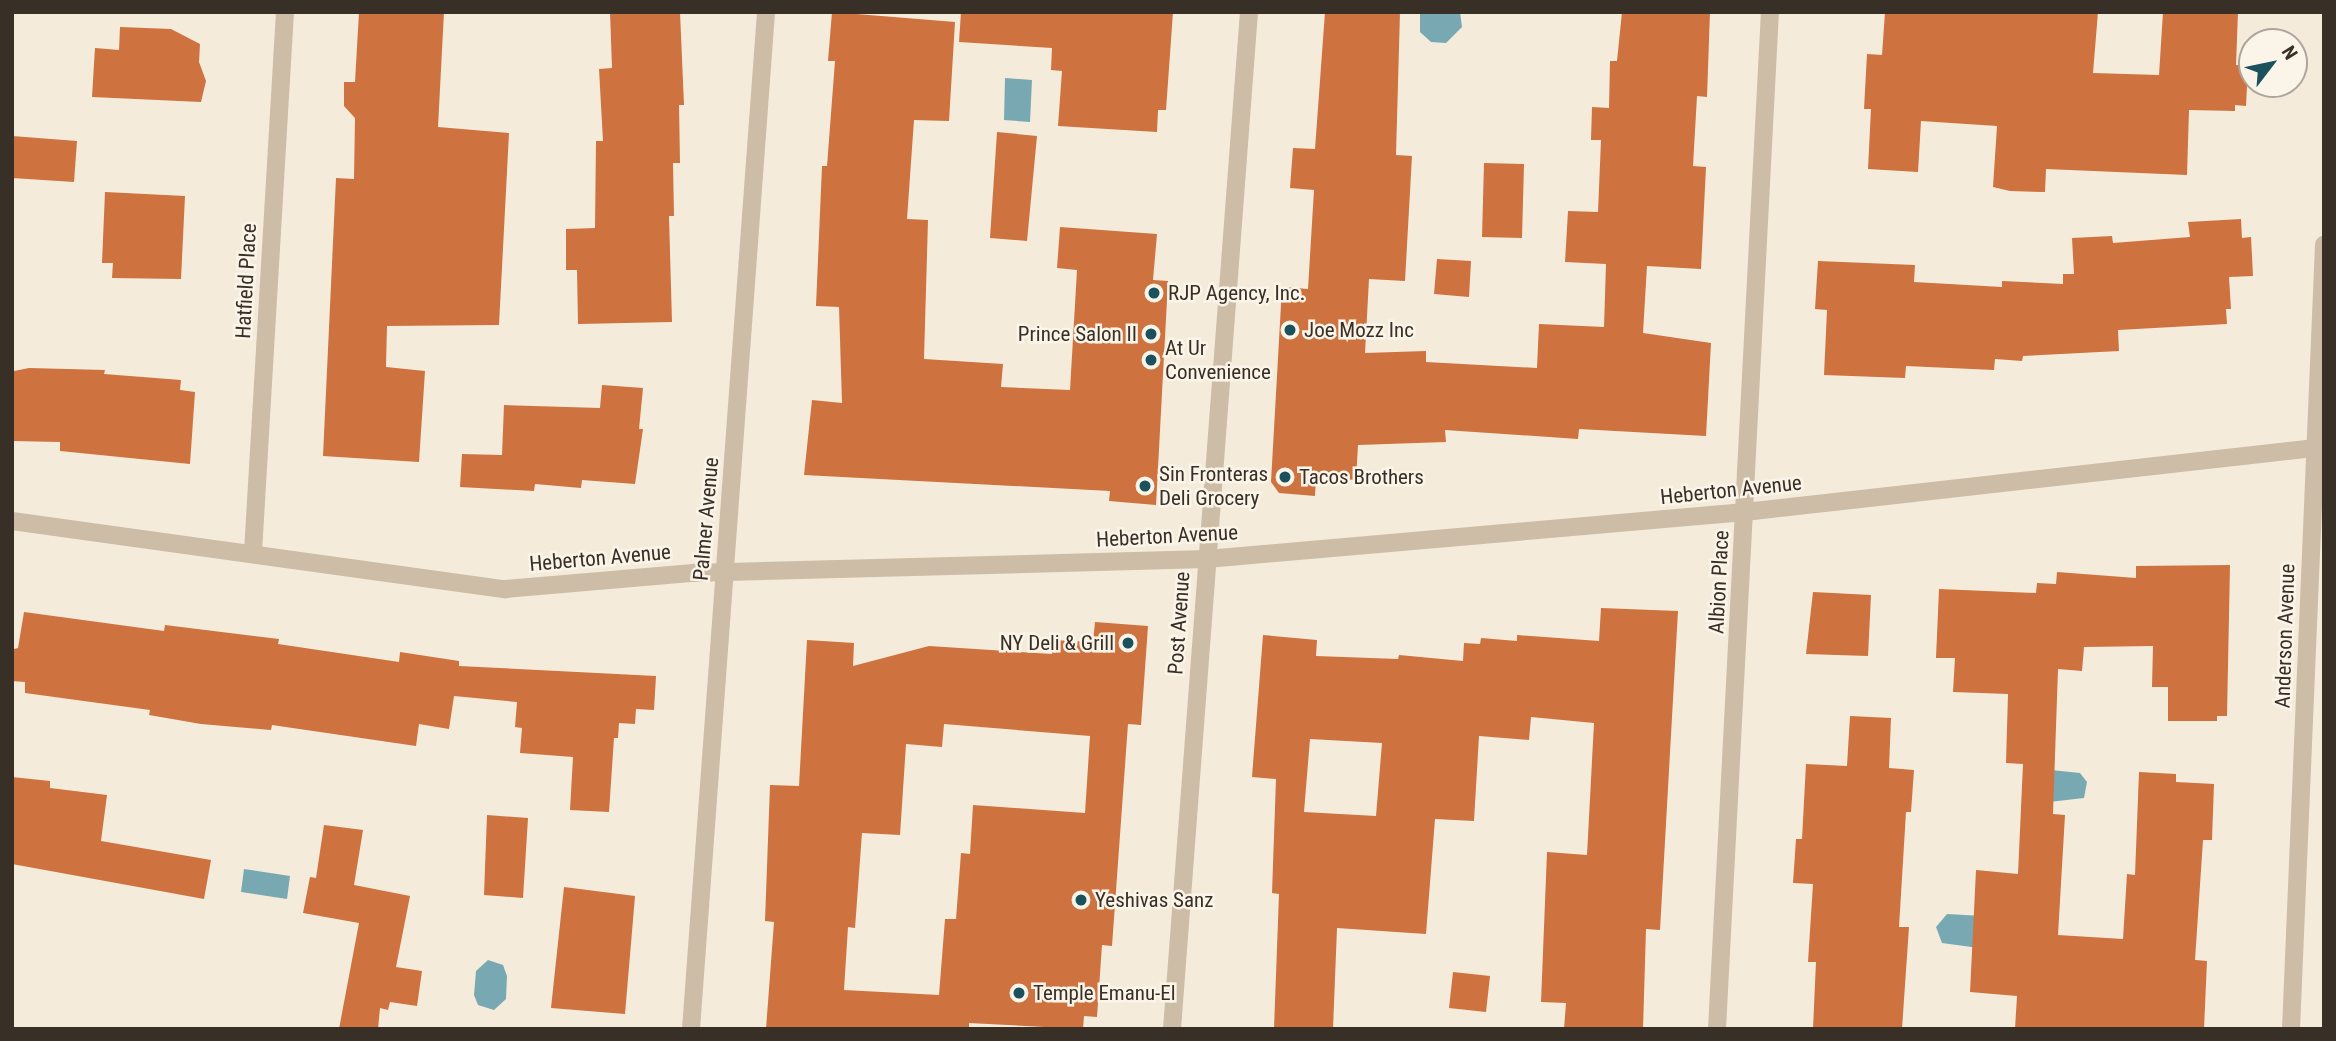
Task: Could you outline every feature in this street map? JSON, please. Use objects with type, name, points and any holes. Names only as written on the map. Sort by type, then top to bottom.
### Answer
[{"type":"street","name":"Hatfield Place","points":[[253,552],[285,12]]},
{"type":"street","name":"Palmer Avenue","points":[[691,1029],[766,12]]},
{"type":"street","name":"Post Avenue","points":[[1172,1029],[1249,12]]},
{"type":"street","name":"Albion Place","points":[[1717,1029],[1770,12]]},
{"type":"street","name":"Anderson Avenue","points":[[2291,1029],[2320,447],[2324,245]]},
{"type":"street","name":"Heberton Avenue","points":[[12,521],[253,552],[505,589],[724,575],[1207,559],[1745,512],[2320,447]]},
{"type":"water","points":[[1420,12],[1460,12],[1462,27],[1446,43],[1431,42],[1420,32]]},
{"type":"water","points":[[1005,78],[1032,80],[1030,122],[1004,120]]},
{"type":"water","points":[[2051,770],[2080,773],[2087,782],[2084,798],[2049,802]]},
{"type":"water","points":[[244,869],[290,876],[287,899],[241,892]]},
{"type":"water","points":[[1947,914],[1983,916],[1979,948],[1942,943],[1936,927]]},
{"type":"water","points":[[488,960],[503,965],[507,976],[506,999],[494,1010],[478,1005],[474,995],[476,971]]},
{"type":"building","points":[[359,12],[444,12],[438,127],[509,133],[499,325],[387,326],[386,367],[425,371],[419,462],[323,456],[336,178],[354,179],[355,118],[344,106],[344,82],[355,82]]},
{"type":"building","points":[[610,12],[680,12],[684,105],[679,105],[680,163],[673,163],[674,216],[669,216],[672,322],[578,324],[577,270],[566,270],[566,229],[595,228],[596,141],[603,141],[599,69],[612,68]]},
{"type":"building","points":[[832,12],[955,22],[949,121],[914,120],[907,219],[928,220],[924,359],[1003,364],[1001,387],[1070,390],[1077,270],[1057,268],[1060,227],[1157,234],[1153,280],[1168,281],[1156,505],[1109,501],[1110,491],[804,475],[812,400],[842,403],[839,307],[816,306],[822,166],[827,166],[835,61],[828,61]]},
{"type":"building","points":[[961,12],[1173,12],[1166,110],[1158,110],[1157,132],[1058,126],[1062,71],[1051,70],[1052,48],[959,42]]},
{"type":"building","points":[[1325,12],[1400,12],[1396,155],[1412,156],[1405,281],[1369,279],[1365,353],[1426,351],[1426,362],[1537,368],[1539,324],[1604,327],[1606,264],[1565,262],[1568,211],[1598,212],[1601,140],[1591,140],[1592,107],[1609,108],[1610,61],[1617,61],[1622,12],[1710,12],[1707,97],[1697,96],[1693,166],[1706,167],[1701,269],[1647,266],[1643,333],[1711,343],[1706,436],[1579,429],[1578,439],[1445,430],[1446,442],[1358,445],[1356,480],[1316,477],[1315,496],[1279,493],[1271,482],[1282,287],[1308,289],[1314,190],[1290,188],[1293,148],[1315,149]]},
{"type":"building","points":[[1885,12],[2098,12],[2093,73],[2159,75],[2163,12],[2238,12],[2238,98],[2246,98],[2246,106],[2235,105],[2235,111],[2189,110],[2187,175],[2046,169],[2045,192],[2010,191],[1993,187],[1997,126],[1921,121],[1918,172],[1868,169],[1871,109],[1864,109],[1867,54],[1882,55]]},
{"type":"building","points":[[120,27],[171,29],[200,44],[199,62],[206,81],[201,102],[92,97],[95,48],[119,50]]},
{"type":"building","points":[[997,132],[1037,136],[1027,241],[990,238]]},
{"type":"building","points":[[12,136],[77,141],[74,182],[12,178]]},
{"type":"building","points":[[1484,163],[1524,164],[1522,238],[1482,237]]},
{"type":"building","points":[[105,192],[185,196],[181,279],[112,278],[113,263],[102,263]]},
{"type":"building","points":[[2241,219],[2242,238],[2251,237],[2253,276],[2229,277],[2231,309],[2226,309],[2227,324],[2118,330],[2119,351],[2023,356],[2022,361],[1995,359],[1994,370],[1906,366],[1905,378],[1824,375],[1827,310],[1815,309],[1818,261],[1915,265],[1914,282],[2002,287],[2002,281],[2063,284],[2063,274],[2074,274],[2072,238],[2112,236],[2113,243],[2190,237],[2188,222]]},
{"type":"building","points":[[1437,259],[1471,261],[1469,297],[1434,294]]},
{"type":"building","points":[[29,368],[105,370],[104,374],[181,380],[180,390],[195,392],[190,464],[60,451],[60,442],[13,441],[14,371]]},
{"type":"building","points":[[602,385],[643,388],[639,429],[643,429],[635,484],[582,480],[581,488],[535,484],[534,491],[460,487],[462,454],[502,455],[504,405],[600,408]]},
{"type":"building","points":[[2230,565],[2227,716],[2217,716],[2217,721],[2168,721],[2168,687],[2152,687],[2153,646],[2084,647],[2082,671],[2058,669],[2053,814],[2065,815],[2058,935],[2123,939],[2127,874],[2135,875],[2139,772],[2176,774],[2176,782],[2214,784],[2212,840],[2203,840],[2195,960],[2207,961],[2204,1029],[2015,1029],[2017,996],[1970,992],[1976,870],[2018,874],[2023,764],[2006,763],[2008,694],[1953,692],[1955,658],[1936,658],[1939,589],[2036,593],[2037,583],[2056,584],[2057,572],[2136,578],[2136,566]]},
{"type":"building","points":[[1813,592],[1871,595],[1868,656],[1806,654]]},
{"type":"building","points":[[1601,608],[1678,611],[1660,930],[1646,929],[1643,1029],[1564,1029],[1566,1003],[1541,1002],[1547,852],[1587,855],[1594,723],[1531,717],[1529,740],[1479,736],[1474,821],[1435,819],[1426,934],[1337,928],[1333,1029],[1274,1029],[1279,894],[1272,893],[1276,779],[1252,777],[1263,635],[1317,640],[1316,656],[1398,659],[1399,655],[1463,661],[1464,643],[1480,644],[1481,638],[1517,641],[1517,635],[1599,641]],"holes":[[[1310,739],[1382,743],[1376,816],[1304,812]]]},
{"type":"building","points":[[24,612],[164,631],[165,625],[279,639],[278,644],[399,662],[400,652],[459,661],[459,666],[656,676],[654,710],[636,709],[635,724],[619,723],[618,738],[614,738],[609,812],[570,810],[573,757],[520,753],[522,728],[515,727],[517,702],[454,696],[449,729],[419,724],[416,746],[272,725],[271,730],[201,724],[149,715],[150,710],[25,693],[25,682],[12,681],[14,649],[18,648]]},
{"type":"building","points":[[1095,622],[1148,626],[1141,725],[1128,724],[1112,946],[1102,945],[1097,1017],[1084,1016],[1083,1029],[969,1023],[969,1029],[766,1029],[774,922],[765,921],[770,785],[799,786],[807,640],[854,643],[853,666],[929,646],[1052,654],[1053,640],[1093,642]],"holes":[[[944,724],[1090,736],[1085,813],[973,805],[970,854],[961,853],[956,919],[945,919],[939,995],[844,990],[848,927],[855,928],[862,833],[900,835],[906,744],[942,747]]]},
{"type":"building","points":[[1850,716],[1891,718],[1889,768],[1914,770],[1911,812],[1906,812],[1899,927],[1909,927],[1902,1029],[1813,1029],[1816,962],[1808,962],[1813,884],[1793,883],[1796,839],[1802,839],[1806,764],[1847,766]]},
{"type":"building","points":[[12,777],[50,781],[50,788],[107,795],[101,841],[211,860],[204,899],[12,864]]},
{"type":"building","points":[[487,815],[528,818],[523,898],[484,895]]},
{"type":"building","points":[[324,825],[363,830],[354,885],[410,896],[396,967],[422,971],[417,1006],[390,1002],[388,1010],[380,1008],[378,1029],[339,1029],[359,923],[303,913],[310,877],[316,878]]},
{"type":"building","points":[[564,887],[635,896],[625,1014],[551,1008]]},
{"type":"building","points":[[1453,972],[1490,976],[1486,1012],[1449,1008]]},
{"type":"place","name":"RJP Agency, Inc.","points":[[1154,293]]},
{"type":"place","name":"Joe Mozz Inc","points":[[1290,330]]},
{"type":"place","name":"Prince Salon II","points":[[1151,334]]},
{"type":"place","name":"At Ur Convenience","points":[[1151,360]]},
{"type":"place","name":"Tacos Brothers","points":[[1285,477]]},
{"type":"place","name":"Sin Fronteras Deli Grocery","points":[[1145,486]]},
{"type":"place","name":"NY Deli & Grill","points":[[1128,643]]},
{"type":"place","name":"Yeshivas Sanz","points":[[1081,900]]},
{"type":"place","name":"Temple Emanu-El","points":[[1019,993]]}]
